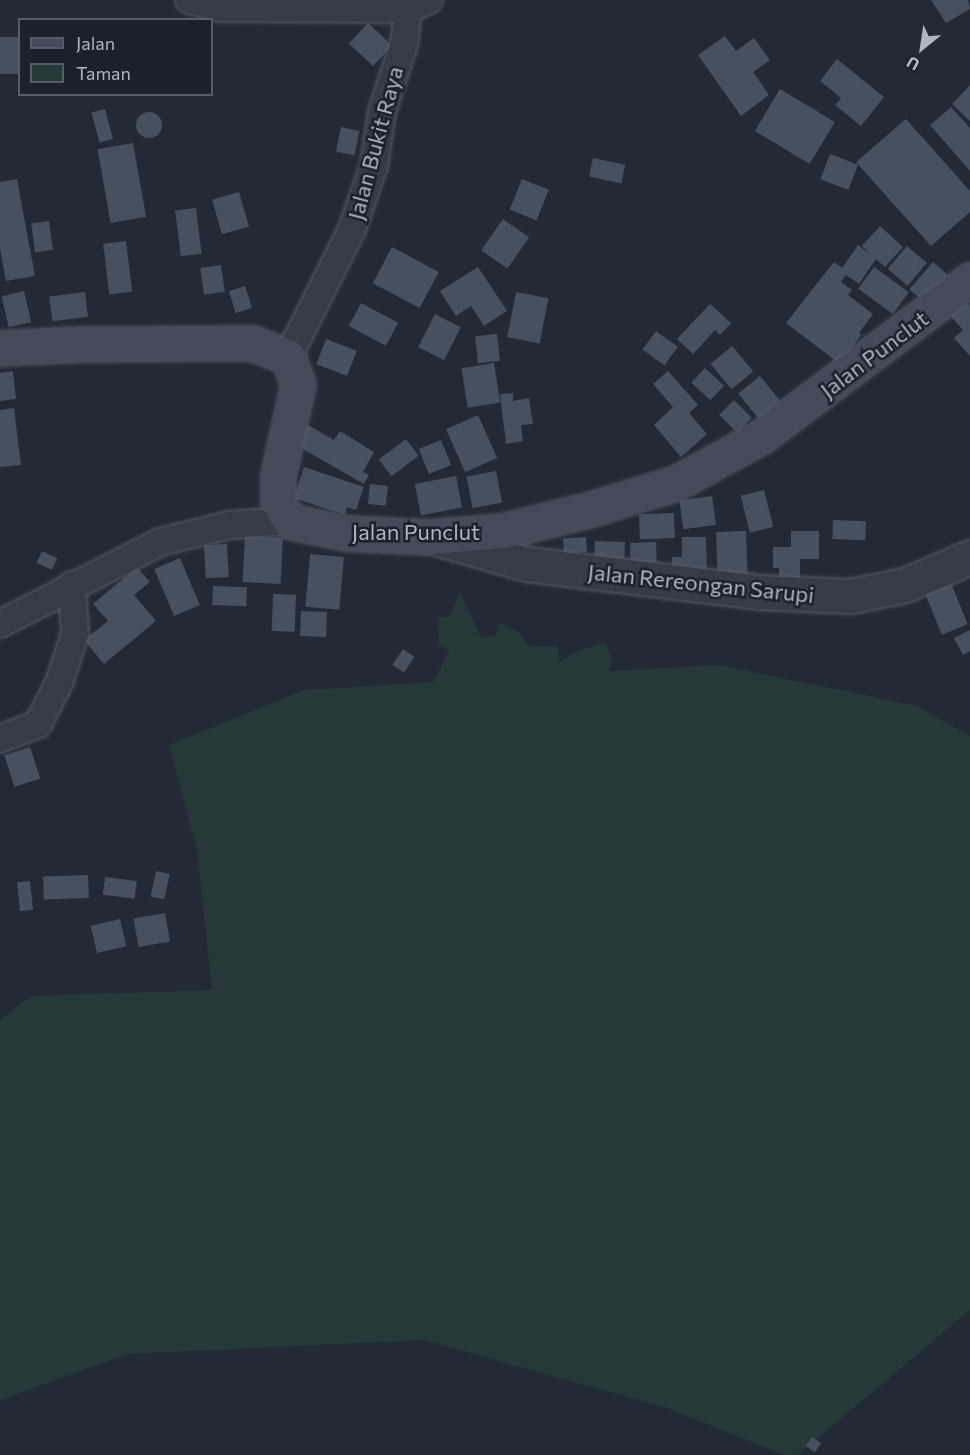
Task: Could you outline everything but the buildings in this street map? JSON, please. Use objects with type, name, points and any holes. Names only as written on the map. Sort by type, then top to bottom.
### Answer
[{"type":"main road","name":"Jalan Punclut","points":[[289,521],[345,533],[430,537],[503,531],[591,509],[676,483],[762,436],[970,280]]},
{"type":"main road","points":[[0,348],[82,344],[252,343],[288,357],[298,384],[278,477],[278,501],[289,521]]},
{"type":"street","points":[[189,0],[221,8],[418,4]]},
{"type":"street","name":"Jalan Bukit Raya","points":[[288,357],[352,229],[374,166],[382,112],[418,4]]},
{"type":"street","points":[[0,624],[72,585],[160,542],[229,525],[289,521]]},
{"type":"street","name":"Jalan Rereongan Sarupi","points":[[430,537],[527,564],[760,592],[851,596],[905,585],[970,557]]},
{"type":"street","points":[[0,739],[38,724],[59,683],[75,634],[72,585]]},
{"type":"green space","points":[[460,592],[481,638],[495,636],[500,622],[520,633],[529,646],[557,646],[559,662],[573,653],[605,642],[612,659],[609,671],[719,665],[917,706],[970,736],[970,1310],[798,1455],[784,1455],[667,1408],[424,1340],[128,1354],[0,1400],[0,1020],[31,996],[212,990],[197,850],[169,745],[304,690],[434,682],[449,650],[439,645],[438,618],[450,616]]}]
